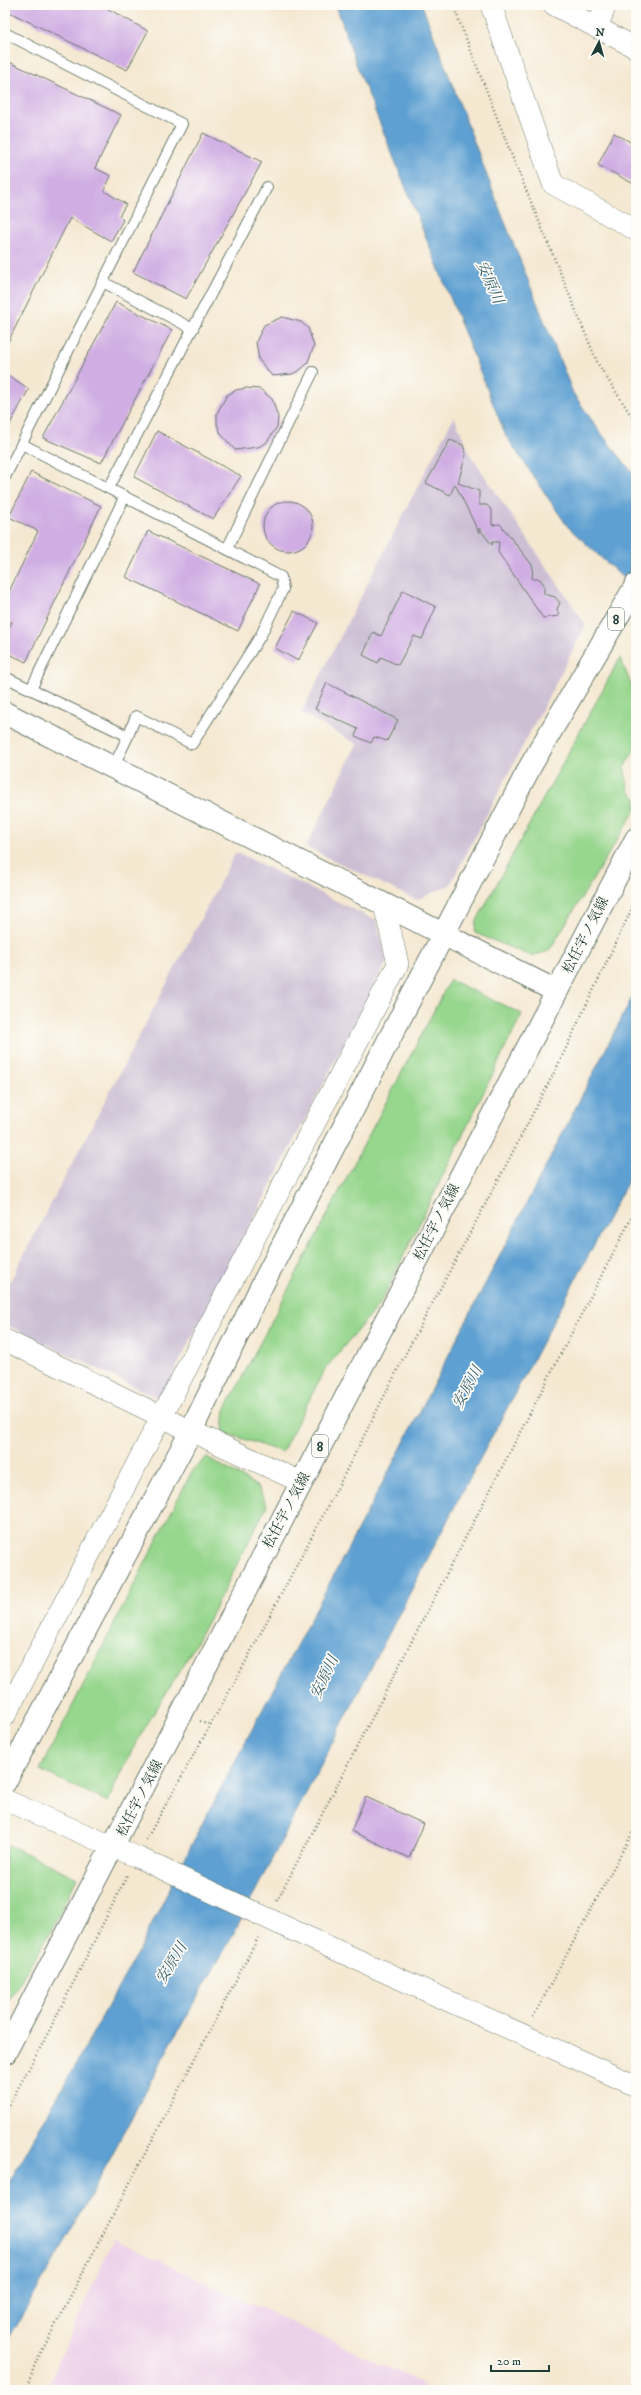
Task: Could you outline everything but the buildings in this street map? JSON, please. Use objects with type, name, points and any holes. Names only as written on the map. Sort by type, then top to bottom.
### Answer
[{"type":"main road","name":"8","points":[[5,1782],[191,1431],[260,1289],[531,766],[636,585]]},
{"type":"main road","points":[[5,713],[556,991]]},
{"type":"main road","name":"松任宇ノ気線","points":[[5,2053],[114,1847],[301,1482],[636,839]]},
{"type":"street","points":[[491,5],[553,184],[636,230]]},
{"type":"street","points":[[554,5],[636,48]]},
{"type":"street","points":[[597,28],[606,5]]},
{"type":"street","points":[[5,1716],[160,1416],[398,964],[384,905]]},
{"type":"street","points":[[5,1340],[191,1431],[301,1482]]},
{"type":"street","points":[[5,1800],[137,1857],[303,1935],[636,2086]]},
{"type":"lane","points":[[5,33],[182,124],[5,477]]},
{"type":"lane","points":[[109,488],[268,187]]},
{"type":"lane","points":[[103,282],[194,328]]},
{"type":"lane","points":[[227,549],[313,372]]},
{"type":"lane","points":[[22,444],[281,577],[283,589],[261,635],[192,744],[136,716],[113,768]]},
{"type":"lane","points":[[31,689],[125,496]]},
{"type":"lane","points":[[5,677],[128,736]]},
{"type":"path","points":[[453,5],[512,156],[598,364],[636,423]]},
{"type":"path","points":[[5,2112],[44,2041],[137,1857],[247,1660],[406,1353],[501,1176],[558,1065],[636,900]]},
{"type":"path","points":[[273,1909],[636,1209]]},
{"type":"path","points":[[524,2034],[636,1826]]},
{"type":"path","points":[[26,2390],[35,2364],[262,1930]]},
{"type":"shaded area","points":[[454,416],[471,456],[586,625],[450,885],[416,900],[306,847],[357,744],[301,713]]},
{"type":"shaded area","points":[[236,852],[377,921],[387,961],[160,1399],[5,1324],[5,1291]]},
{"type":"shaded area","points":[[113,2239],[411,2378],[427,2390],[46,2390]]},
{"type":"green space","points":[[620,658],[636,695],[636,747],[624,767],[629,791],[636,798],[636,809],[549,951],[531,956],[475,933],[476,922]]},
{"type":"green space","points":[[450,980],[522,1014],[381,1302],[325,1369],[282,1452],[223,1432],[225,1410]]},
{"type":"green space","points":[[207,1457],[258,1487],[267,1505],[227,1585],[184,1664],[133,1748],[108,1802],[40,1770],[192,1471]]},
{"type":"green space","points":[[9,1845],[77,1878],[51,1931],[5,2006],[5,1852]]},
{"type":"water","name":"安原川","points":[[336,5],[422,5],[502,215],[573,393],[600,432],[636,477],[636,590],[568,527],[506,436],[356,64]]},
{"type":"water","name":"安原川","points":[[636,990],[636,1166],[456,1504],[228,1944],[169,2047],[73,2228],[5,2345],[5,2190],[137,1954],[204,1820],[401,1448]]}]
